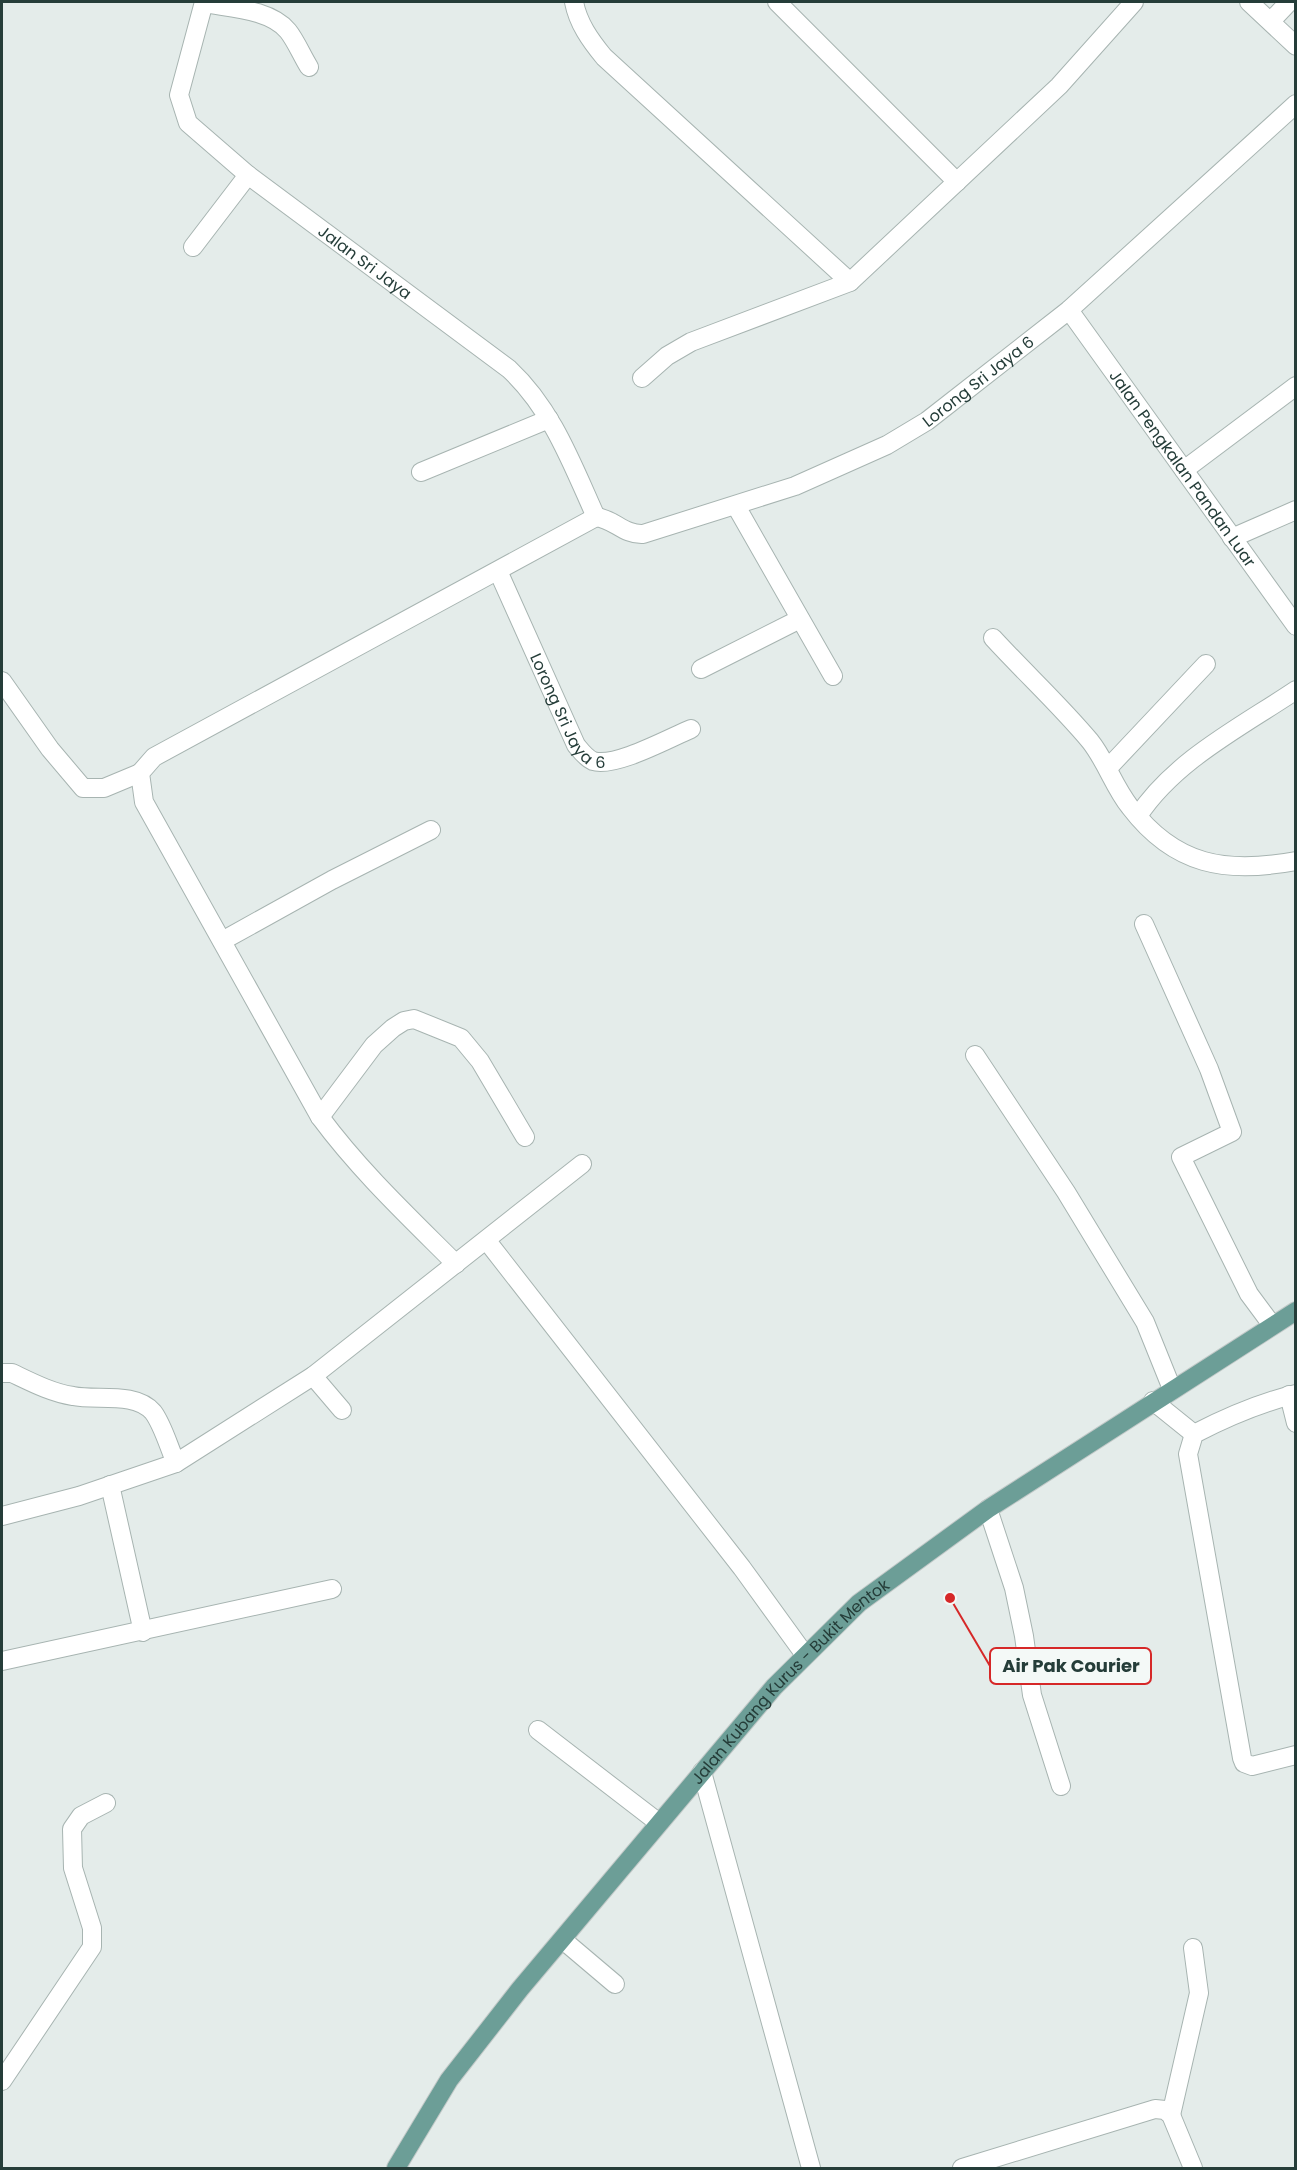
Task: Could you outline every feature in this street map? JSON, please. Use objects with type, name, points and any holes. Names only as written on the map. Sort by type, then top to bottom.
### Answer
[{"type":"main road","name":"Jalan Kubang Kurus - Bukit Mentok","points":[[396,2169],[449,2080],[520,1989],[774,1687],[859,1603],[988,1509],[1296,1311]]},
{"type":"street","points":[[204,2],[263,15],[277,22],[287,30],[309,67]]},
{"type":"street","name":"Jalan Sri Jaya","points":[[204,2],[180,81],[178,95],[182,109],[198,134],[248,175],[525,384],[549,419],[596,517]]},
{"type":"street","points":[[574,2],[576,13],[589,38],[604,57],[850,282]]},
{"type":"street","points":[[777,2],[957,182]]},
{"type":"street","points":[[642,378],[667,356],[691,342],[850,282],[1086,58],[1134,2]]},
{"type":"street","points":[[1249,2],[1296,46]]},
{"type":"street","points":[[1271,21],[1289,2]]},
{"type":"street","name":"Lorong Sri Jaya 6","points":[[596,517],[603,518],[633,535],[643,534],[736,506],[818,477],[887,445],[967,391],[1069,310],[1296,104]]},
{"type":"street","points":[[193,247],[248,175]]},
{"type":"street","name":"Jalan Pengkalan Pandan Luar","points":[[1069,310],[1296,626]]},
{"type":"street","points":[[1184,470],[1296,386]]},
{"type":"street","points":[[421,472],[549,419]]},
{"type":"street","points":[[736,506],[833,676]]},
{"type":"street","points":[[1232,538],[1296,510]]},
{"type":"street","points":[[2,681],[70,775],[83,788],[104,788],[133,775],[154,757],[596,517]]},
{"type":"street","name":"Lorong Sri Jaya 6","points":[[498,571],[576,744],[583,754],[592,760],[617,760],[691,729]]},
{"type":"street","points":[[701,669],[800,619]]},
{"type":"street","points":[[993,638],[1091,742],[1118,789],[1149,829],[1180,853],[1202,862],[1240,868],[1296,861]]},
{"type":"street","points":[[1107,768],[1206,664]]},
{"type":"street","points":[[1138,816],[1159,788],[1193,759],[1296,690]]},
{"type":"street","points":[[133,775],[144,802],[320,1117],[347,1154],[456,1264]]},
{"type":"street","points":[[222,941],[332,880],[431,830]]},
{"type":"street","points":[[1143,924],[1209,1070],[1233,1132],[1180,1157],[1249,1294],[1272,1325]]},
{"type":"street","points":[[320,1117],[374,1045],[393,1028],[404,1021],[414,1019],[461,1038],[480,1061],[525,1137]]},
{"type":"street","points":[[975,1055],[1066,1192],[1144,1323],[1172,1389]]},
{"type":"street","points":[[2,1516],[110,1485],[176,1463],[314,1376],[582,1164]]},
{"type":"street","points":[[487,1241],[742,1568],[802,1659]]},
{"type":"street","points":[[2,1373],[12,1373],[70,1396],[98,1399],[123,1398],[136,1402],[152,1411],[176,1463]]},
{"type":"street","points":[[314,1376],[342,1410]]},
{"type":"street","points":[[1296,1423],[1292,1395],[1230,1415],[1194,1434],[1188,1454],[1242,1758],[1244,1763],[1252,1766],[1296,1755]]},
{"type":"street","points":[[1153,1401],[1194,1434]]},
{"type":"street","points":[[110,1485],[143,1632]]},
{"type":"street","points":[[988,1509],[1014,1588],[1024,1636],[1032,1695],[1061,1786]]},
{"type":"street","points":[[2,1661],[332,1589]]},
{"type":"street","points":[[538,1730],[659,1823]]},
{"type":"street","points":[[702,1772],[811,2169]]},
{"type":"street","points":[[2,2081],[92,1947],[92,1928],[73,1868],[72,1829],[81,1816],[106,1803]]},
{"type":"street","points":[[563,1940],[615,1984]]},
{"type":"street","points":[[1193,1948],[1199,1993],[1171,2115],[1193,2169]]},
{"type":"street","points":[[963,2168],[1155,2109],[1171,2115]]},
{"type":"place","name":"Air Pak Courier","points":[[950,1598]]}]
